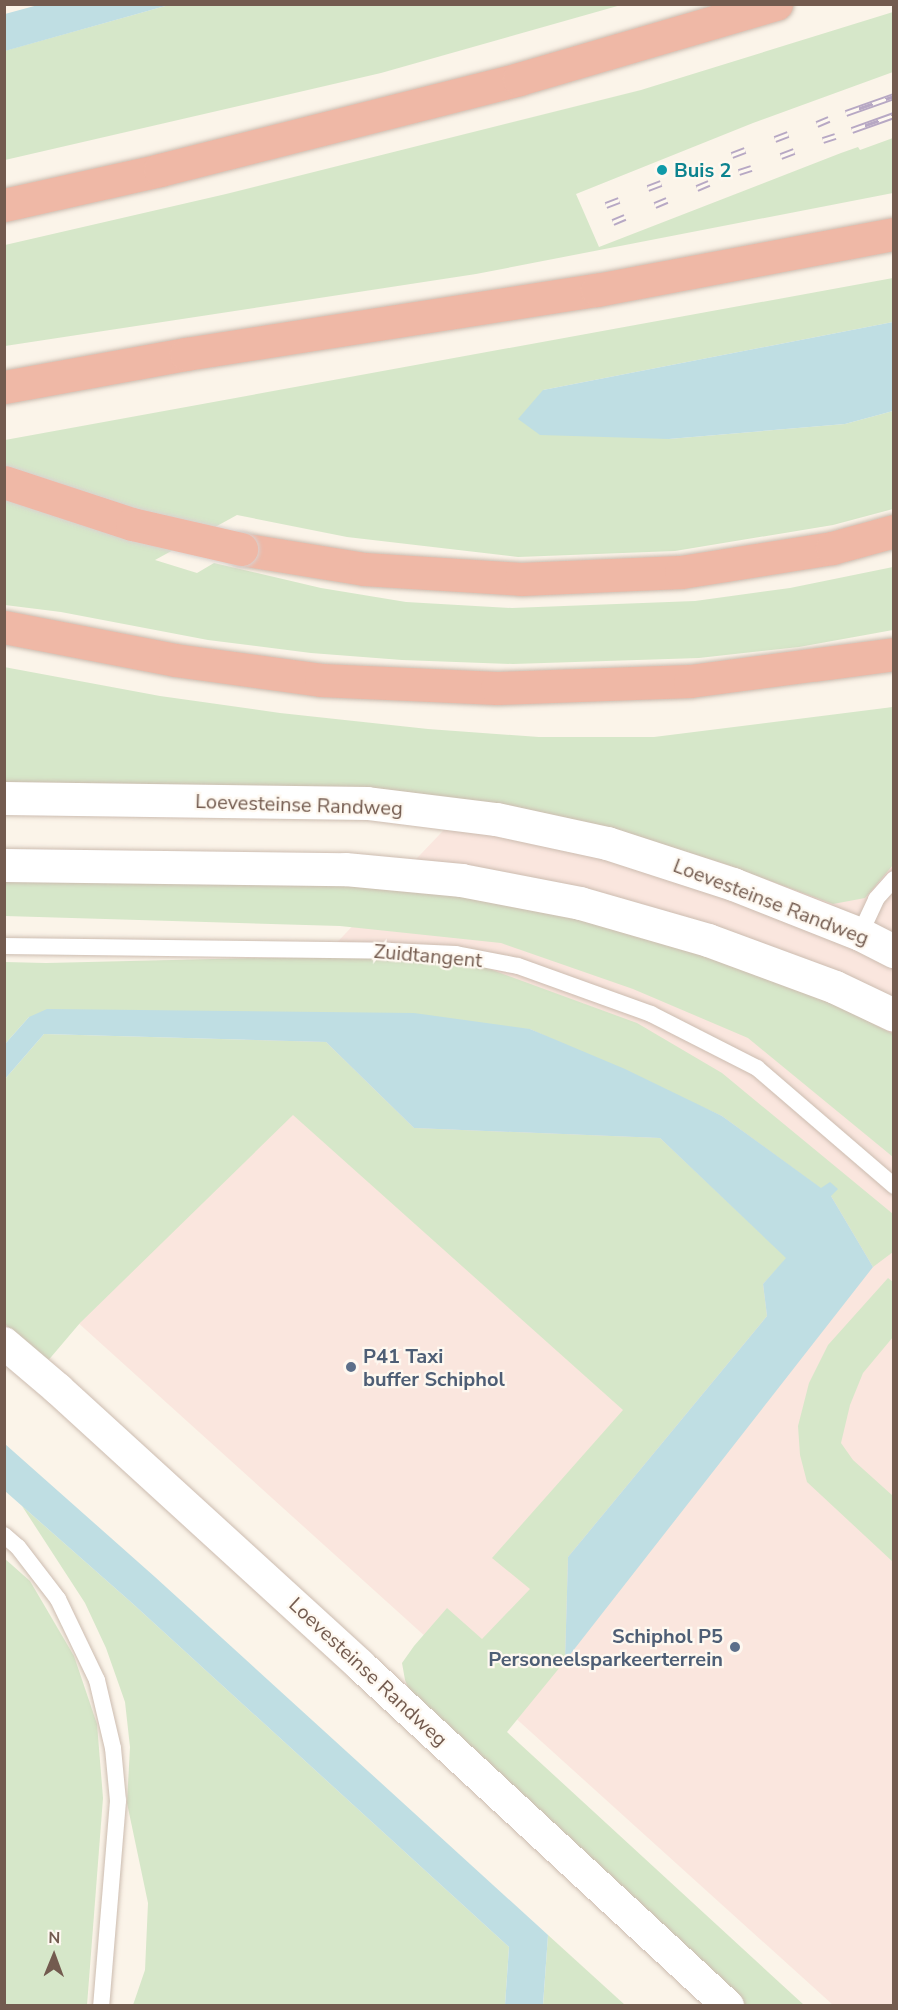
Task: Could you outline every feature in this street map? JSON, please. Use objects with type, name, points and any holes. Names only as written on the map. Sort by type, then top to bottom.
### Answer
[{"type":"highway","points":[[4,205],[160,170],[519,79],[776,4]]},
{"type":"highway","points":[[4,387],[186,354],[597,290],[894,234]]},
{"type":"highway","points":[[4,482],[132,524],[241,549],[364,569],[520,579],[681,572],[832,548],[894,531]]},
{"type":"highway","points":[[4,627],[175,660],[321,680],[486,688],[690,681],[894,654]]},
{"type":"street","name":"Loevesteinse Randweg","points":[[4,798],[367,803],[496,819],[617,846],[733,884],[860,934],[894,951]]},
{"type":"street","points":[[4,865],[345,869],[461,880],[580,903],[708,940],[835,987],[894,1016]]},
{"type":"street","name":"Loevesteinse Randweg","points":[[4,1343],[326,1634],[728,2006]]},
{"type":"lane","points":[[860,934],[876,899],[894,879]]},
{"type":"lane","name":"Zuidtangent","points":[[4,946],[390,951],[456,954],[518,966],[651,1014],[757,1068],[894,1186]]},
{"type":"lane","points":[[4,1535],[18,1547],[58,1599],[97,1680],[113,1748],[118,1801],[101,2006]]},
{"type":"shaded area","points":[[893,707],[893,2005],[833,2005],[23,1273],[515,755],[715,736]]},
{"type":"green space","points":[[169,5],[621,5],[381,73],[5,160],[4,51]]},
{"type":"green space","points":[[893,12],[893,72],[753,123],[576,194],[599,247],[841,153],[858,147],[860,150],[893,138],[893,193],[476,274],[5,346],[5,245],[226,194],[641,90]]},
{"type":"green space","points":[[893,278],[893,322],[543,390],[669,439],[845,424],[893,411],[893,509],[833,525],[675,551],[518,557],[347,537],[237,515],[155,560],[197,573],[214,563],[321,588],[406,602],[512,608],[695,601],[790,588],[893,567],[893,630],[799,647],[699,658],[513,664],[402,660],[311,653],[208,640],[61,612],[5,605],[5,440]]},
{"type":"green space","points":[[4,667],[160,696],[280,713],[428,729],[539,737],[654,737],[893,707],[893,865],[865,898],[833,904],[725,864],[626,833],[5,787]]},
{"type":"green space","points":[[5,875],[335,876],[566,908],[784,978],[893,1034],[893,1157],[748,1038],[633,989],[501,943],[340,926],[5,916]]},
{"type":"green space","points":[[346,956],[473,963],[637,1023],[722,1073],[893,1214],[893,1252],[873,1267],[831,1196],[722,1116],[530,1029],[29,1017],[5,1044],[5,962]]},
{"type":"green space","points":[[44,1034],[326,1042],[414,1128],[660,1138],[787,1258],[763,1284],[767,1316],[568,1557],[565,1661],[507,1732],[804,2005],[744,2005],[415,1705],[405,1680],[402,1663],[447,1608],[482,1639],[530,1589],[492,1558],[623,1410],[293,1115],[80,1323],[46,1363],[5,1324],[5,1079]]},
{"type":"green space","points":[[888,1278],[893,1282],[893,1337],[863,1373],[850,1405],[841,1443],[853,1460],[893,1496],[893,1562],[807,1482],[800,1455],[798,1426],[809,1383],[828,1345]]},
{"type":"green space","points":[[22,1506],[132,1603],[509,1947],[505,2005],[133,2005],[145,1970],[148,1903],[127,1803],[130,1747],[125,1702],[106,1648],[85,1603]]},
{"type":"green space","points":[[4,1558],[30,1581],[74,1656],[97,1724],[103,1798],[87,2005],[5,2005]]},
{"type":"green space","points":[[548,1935],[625,2005],[543,2006]]},
{"type":"water","points":[[38,5],[169,5],[5,51],[5,14]]},
{"type":"water","points":[[893,322],[893,411],[845,424],[669,439],[540,435],[518,419],[543,390]]},
{"type":"water","points":[[47,1009],[414,1013],[530,1029],[625,1069],[722,1116],[821,1188],[830,1182],[838,1189],[831,1196],[873,1267],[565,1661],[568,1557],[767,1316],[763,1284],[786,1258],[660,1138],[414,1128],[326,1042],[44,1034],[5,1079],[5,1044],[29,1017]]},
{"type":"water","points":[[5,1444],[155,1577],[548,1935],[543,2005],[505,2005],[509,1947],[132,1603],[5,1491]]},
{"type":"railway","points":[[846,113],[894,96]]},
{"type":"railway","points":[[852,130],[894,115]]},
{"type":"railway","points":[[817,124],[829,119]]},
{"type":"railway","points":[[775,139],[788,134]]},
{"type":"railway","points":[[823,140],[835,136]]},
{"type":"railway","points":[[732,155],[745,150]]},
{"type":"railway","points":[[781,156],[794,151]]},
{"type":"railway","points":[[690,172],[703,167]]},
{"type":"railway","points":[[739,172],[751,168]]},
{"type":"railway","points":[[648,188],[661,183]]},
{"type":"railway","points":[[697,188],[709,183]]},
{"type":"railway","points":[[606,205],[619,200]]},
{"type":"railway","points":[[655,205],[667,200]]},
{"type":"railway","points":[[613,222],[625,217]]},
{"type":"place","name":"Buis 2","points":[[662,170]]},
{"type":"place","name":"P41 Taxi buffer Schiphol","points":[[351,1367]]},
{"type":"place","name":"Schiphol P5 Personeelsparkeerterrein","points":[[735,1647]]}]
